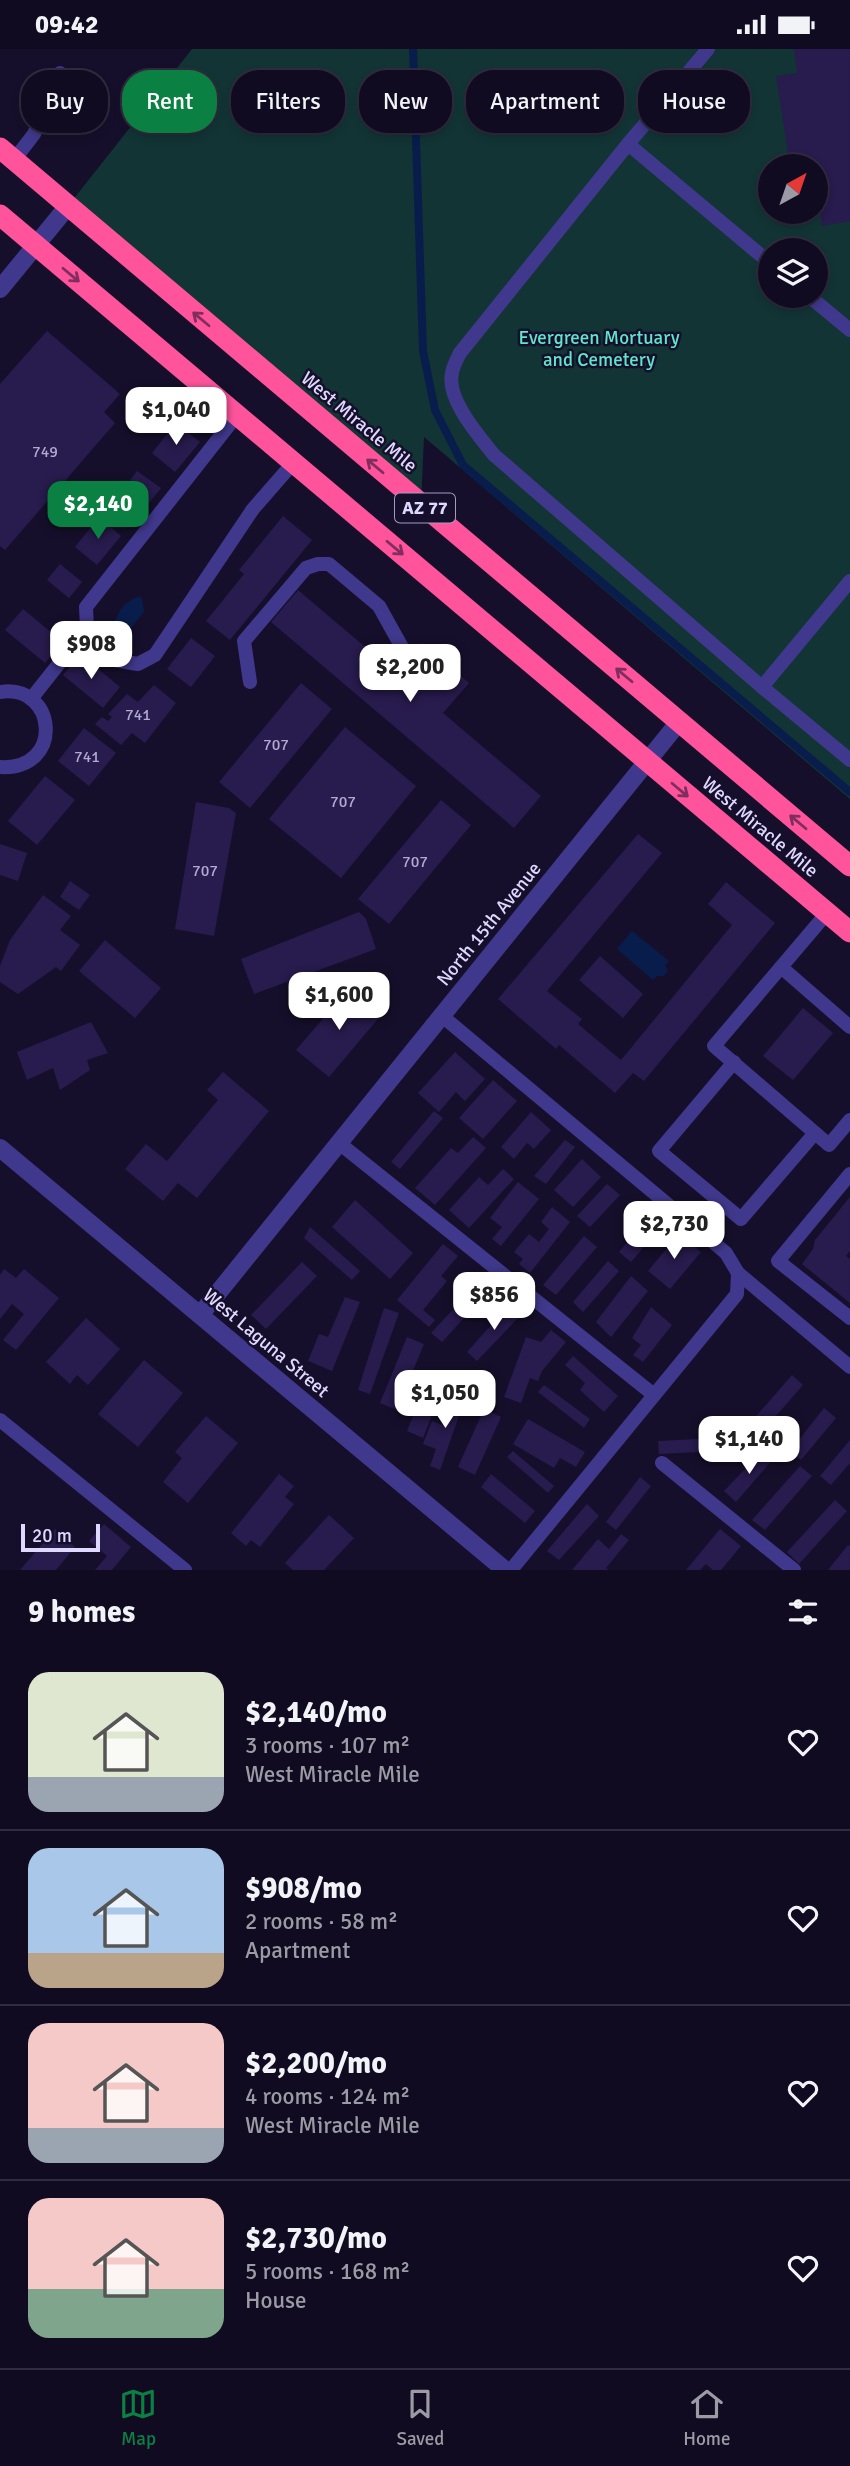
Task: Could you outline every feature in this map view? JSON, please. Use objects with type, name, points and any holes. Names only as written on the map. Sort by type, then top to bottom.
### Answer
[{"type":"highway","name":"West Miracle Mile","points":[[7,154],[850,866]]},
{"type":"highway","name":"West Miracle Mile","points":[[0,215],[850,932]]},
{"type":"street","points":[[0,289],[68,206]]},
{"type":"street","name":"North 15th Avenue","points":[[200,1315],[680,722]]},
{"type":"street","name":"West Laguna Street","points":[[0,1148],[505,1570]]},
{"type":"lane","points":[[708,49],[460,353],[451,376],[454,396],[468,422],[494,455],[850,760]]},
{"type":"lane","points":[[7,154],[34,133]]},
{"type":"lane","points":[[628,144],[758,253]]},
{"type":"lane","points":[[823,308],[850,330]]},
{"type":"lane","points":[[237,415],[86,607],[87,628],[98,645],[114,660],[138,664],[155,655],[253,509],[294,462]]},
{"type":"lane","points":[[250,682],[244,641],[306,569],[318,563],[329,564],[379,606],[409,660]]},
{"type":"lane","points":[[762,687],[850,581]]},
{"type":"lane","points":[[31,699],[87,628]]},
{"type":"lane","points":[[0,692],[20,693],[31,699],[40,708],[47,732],[36,756],[26,764],[0,767]]},
{"type":"lane","points":[[827,913],[714,1046],[829,1145],[850,1120]]},
{"type":"lane","points":[[781,967],[850,1027]]},
{"type":"lane","points":[[442,1016],[726,1253],[738,1273],[850,1367]]},
{"type":"lane","points":[[734,1062],[659,1151],[741,1219],[815,1133]]},
{"type":"lane","points":[[339,1143],[654,1395]]},
{"type":"lane","points":[[850,1174],[778,1261],[850,1318]]},
{"type":"lane","points":[[511,1570],[737,1294],[738,1273]]},
{"type":"lane","points":[[0,1420],[185,1570]]},
{"type":"lane","points":[[662,1463],[794,1570]]},
{"type":"green space","name":"Evergreen Mortuary and Cemetery","points":[[192,49],[850,49],[850,799],[424,437],[421,505],[68,206],[126,133],[217,133],[217,70],[175,70]]},
{"type":"water","points":[[141,596],[144,611],[132,627],[117,636],[112,633],[121,610],[130,601]]},
{"type":"water","points":[[632,931],[669,961],[665,965],[668,971],[663,976],[657,976],[653,980],[617,949]]},
{"type":"building","points":[[794,49],[850,49],[850,221],[822,226],[828,224],[828,154],[788,154],[776,76],[797,73]]},
{"type":"building","points":[[47,331],[120,394],[104,412],[115,423],[5,550],[0,546],[0,384]]},
{"type":"building","points":[[176,423],[200,442],[175,472],[152,453]]},
{"type":"building","points":[[137,471],[161,488],[136,519],[114,501]]},
{"type":"building","points":[[283,516],[312,540],[230,640],[206,621],[244,574],[239,570]]},
{"type":"building","points":[[99,517],[121,536],[97,565],[75,547]]},
{"type":"building","points":[[60,564],[82,582],[69,598],[47,580]]},
{"type":"building","points":[[298,590],[397,674],[423,643],[469,683],[443,713],[541,796],[514,828],[271,622]]},
{"type":"building","points":[[23,609],[63,642],[45,663],[5,630]]},
{"type":"building","points":[[191,638],[215,656],[191,687],[167,669]]},
{"type":"building","points":[[80,654],[120,687],[103,708],[63,675]]},
{"type":"building","points":[[301,683],[332,709],[250,808],[219,782]]},
{"type":"building","points":[[154,685],[176,703],[145,743],[132,733],[121,745],[95,724],[102,717],[108,721],[112,717],[108,714],[127,694],[138,702]]},
{"type":"building","points":[[345,727],[416,786],[341,878],[269,819]]},
{"type":"building","points":[[84,728],[116,753],[89,786],[58,761]]},
{"type":"building","points":[[45,776],[75,800],[37,845],[8,821]]},
{"type":"building","points":[[441,800],[471,825],[389,924],[358,899]]},
{"type":"building","points":[[196,802],[229,808],[236,813],[214,936],[175,929]]},
{"type":"building","points":[[638,834],[662,853],[547,991],[582,1019],[578,1024],[621,1060],[732,925],[708,904],[726,882],[775,923],[644,1081],[633,1073],[615,1093],[559,1045],[556,1049],[498,999]]},
{"type":"building","points":[[0,844],[27,853],[18,881],[0,875]]},
{"type":"building","points":[[70,881],[90,895],[79,910],[60,897]]},
{"type":"building","points":[[43,895],[71,916],[60,930],[80,945],[61,971],[56,967],[18,994],[0,982],[0,966],[10,940]]},
{"type":"building","points":[[359,912],[366,919],[376,949],[254,994],[241,959]]},
{"type":"building","points":[[105,940],[161,988],[135,1018],[79,971]]},
{"type":"building","points":[[600,956],[643,994],[623,1018],[579,980]]},
{"type":"building","points":[[350,987],[382,1014],[329,1077],[296,1050]]},
{"type":"building","points":[[803,1008],[833,1033],[793,1080],[763,1056]]},
{"type":"building","points":[[91,1022],[108,1053],[87,1060],[90,1070],[60,1090],[53,1068],[27,1080],[17,1052]]},
{"type":"building","points":[[455,1052],[485,1079],[465,1101],[456,1092],[439,1112],[418,1093]]},
{"type":"building","points":[[223,1072],[269,1111],[197,1198],[178,1183],[163,1201],[125,1169],[146,1144],[167,1161],[218,1100],[207,1090]]},
{"type":"building","points":[[493,1080],[517,1101],[483,1139],[459,1118]]},
{"type":"building","points":[[434,1111],[443,1118],[400,1169],[391,1162]]},
{"type":"building","points":[[531,1112],[551,1130],[534,1149],[527,1143],[514,1159],[501,1147]]},
{"type":"building","points":[[473,1137],[486,1148],[435,1205],[415,1188],[451,1148],[458,1153]]},
{"type":"building","points":[[565,1140],[575,1147],[546,1184],[534,1176]]},
{"type":"building","points":[[582,1159],[601,1177],[573,1207],[554,1190]]},
{"type":"building","points":[[503,1169],[514,1179],[469,1228],[449,1210],[479,1177],[488,1185]]},
{"type":"building","points":[[518,1182],[539,1199],[501,1246],[492,1239],[502,1227],[490,1218]]},
{"type":"building","points":[[607,1184],[620,1195],[590,1227],[577,1216]]},
{"type":"building","points":[[850,1197],[850,1251],[846,1256],[850,1259],[850,1303],[802,1264],[813,1249],[815,1240]]},
{"type":"building","points":[[355,1200],[413,1253],[390,1279],[332,1227]]},
{"type":"building","points":[[552,1207],[570,1222],[530,1273],[519,1264],[523,1259],[514,1252],[529,1234],[539,1242],[549,1229],[541,1222]]},
{"type":"building","points":[[653,1211],[665,1222],[631,1262],[619,1252]]},
{"type":"building","points":[[310,1227],[360,1271],[352,1280],[304,1238]]},
{"type":"building","points":[[679,1234],[701,1252],[670,1289],[648,1271]]},
{"type":"building","points":[[584,1236],[597,1247],[556,1295],[543,1285]]},
{"type":"building","points":[[443,1244],[458,1256],[441,1276],[447,1281],[423,1310],[435,1320],[429,1327],[397,1300]]},
{"type":"building","points":[[608,1261],[619,1271],[583,1312],[573,1302]]},
{"type":"building","points":[[302,1262],[317,1276],[266,1329],[251,1315]]},
{"type":"building","points":[[4,1269],[16,1278],[24,1269],[59,1298],[16,1350],[3,1340],[24,1314],[12,1304],[0,1319],[0,1275]]},
{"type":"building","points":[[631,1276],[648,1291],[611,1337],[596,1322]]},
{"type":"building","points":[[476,1285],[486,1294],[442,1342],[431,1333]]},
{"type":"building","points":[[345,1297],[360,1302],[332,1371],[308,1361],[319,1334],[328,1337]]},
{"type":"building","points":[[510,1304],[521,1315],[477,1361],[467,1352]]},
{"type":"building","points":[[651,1307],[672,1325],[643,1362],[633,1355],[641,1345],[632,1338]]},
{"type":"building","points":[[384,1308],[399,1313],[370,1394],[358,1390]]},
{"type":"building","points":[[86,1318],[120,1349],[88,1385],[77,1375],[70,1384],[46,1362]]},
{"type":"building","points":[[551,1330],[566,1342],[542,1371],[538,1381],[530,1378],[521,1403],[504,1397],[526,1337],[541,1342]]},
{"type":"building","points":[[407,1337],[424,1344],[397,1410],[380,1403]]},
{"type":"building","points":[[573,1356],[618,1396],[604,1412],[580,1390],[585,1383],[565,1365]]},
{"type":"building","points":[[144,1360],[183,1393],[138,1447],[98,1414]]},
{"type":"building","points":[[429,1375],[445,1381],[423,1438],[407,1431]]},
{"type":"building","points":[[792,1375],[803,1385],[762,1432],[751,1422]]},
{"type":"building","points":[[544,1385],[590,1419],[584,1428],[538,1392]]},
{"type":"building","points":[[456,1389],[467,1393],[440,1470],[430,1466],[436,1449],[423,1444],[432,1421],[443,1425]]},
{"type":"building","points":[[824,1408],[836,1418],[801,1460],[790,1451]]},
{"type":"building","points":[[484,1409],[501,1417],[475,1475],[458,1467]]},
{"type":"building","points":[[206,1416],[238,1443],[188,1503],[163,1482],[182,1458],[175,1452]]},
{"type":"building","points":[[528,1419],[585,1452],[576,1467],[560,1458],[554,1468],[513,1444]]},
{"type":"building","points":[[717,1438],[718,1451],[659,1454],[658,1441]]},
{"type":"building","points":[[850,1440],[850,1463],[831,1485],[820,1476]]},
{"type":"building","points":[[764,1449],[774,1458],[736,1502],[724,1491]]},
{"type":"building","points":[[513,1451],[554,1486],[548,1493],[507,1457]]},
{"type":"building","points":[[800,1466],[812,1476],[765,1530],[752,1520]]},
{"type":"building","points":[[279,1474],[294,1486],[285,1497],[294,1504],[260,1547],[251,1540],[246,1546],[231,1533]]},
{"type":"building","points":[[491,1474],[535,1511],[525,1523],[481,1487]]},
{"type":"building","points":[[640,1477],[651,1486],[616,1530],[606,1522]]},
{"type":"building","points":[[835,1500],[847,1511],[799,1564],[787,1552]]},
{"type":"building","points":[[587,1504],[599,1516],[559,1560],[547,1551]]},
{"type":"building","points":[[329,1515],[354,1538],[324,1570],[293,1570],[285,1563]]},
{"type":"building","points":[[104,1524],[131,1547],[112,1570],[95,1570],[107,1556],[89,1541]]},
{"type":"building","points":[[55,1529],[75,1547],[56,1570],[20,1570]]},
{"type":"building","points":[[720,1529],[741,1546],[721,1570],[713,1570],[706,1564],[700,1570],[686,1570]]},
{"type":"building","points":[[621,1534],[629,1540],[606,1568],[609,1570],[572,1570],[598,1539],[609,1549]]},
{"type":"building","points":[[848,1545],[850,1570],[828,1570]]},
{"type":"waterway","points":[[413,49],[423,351],[435,410],[463,465],[850,792]]}]
